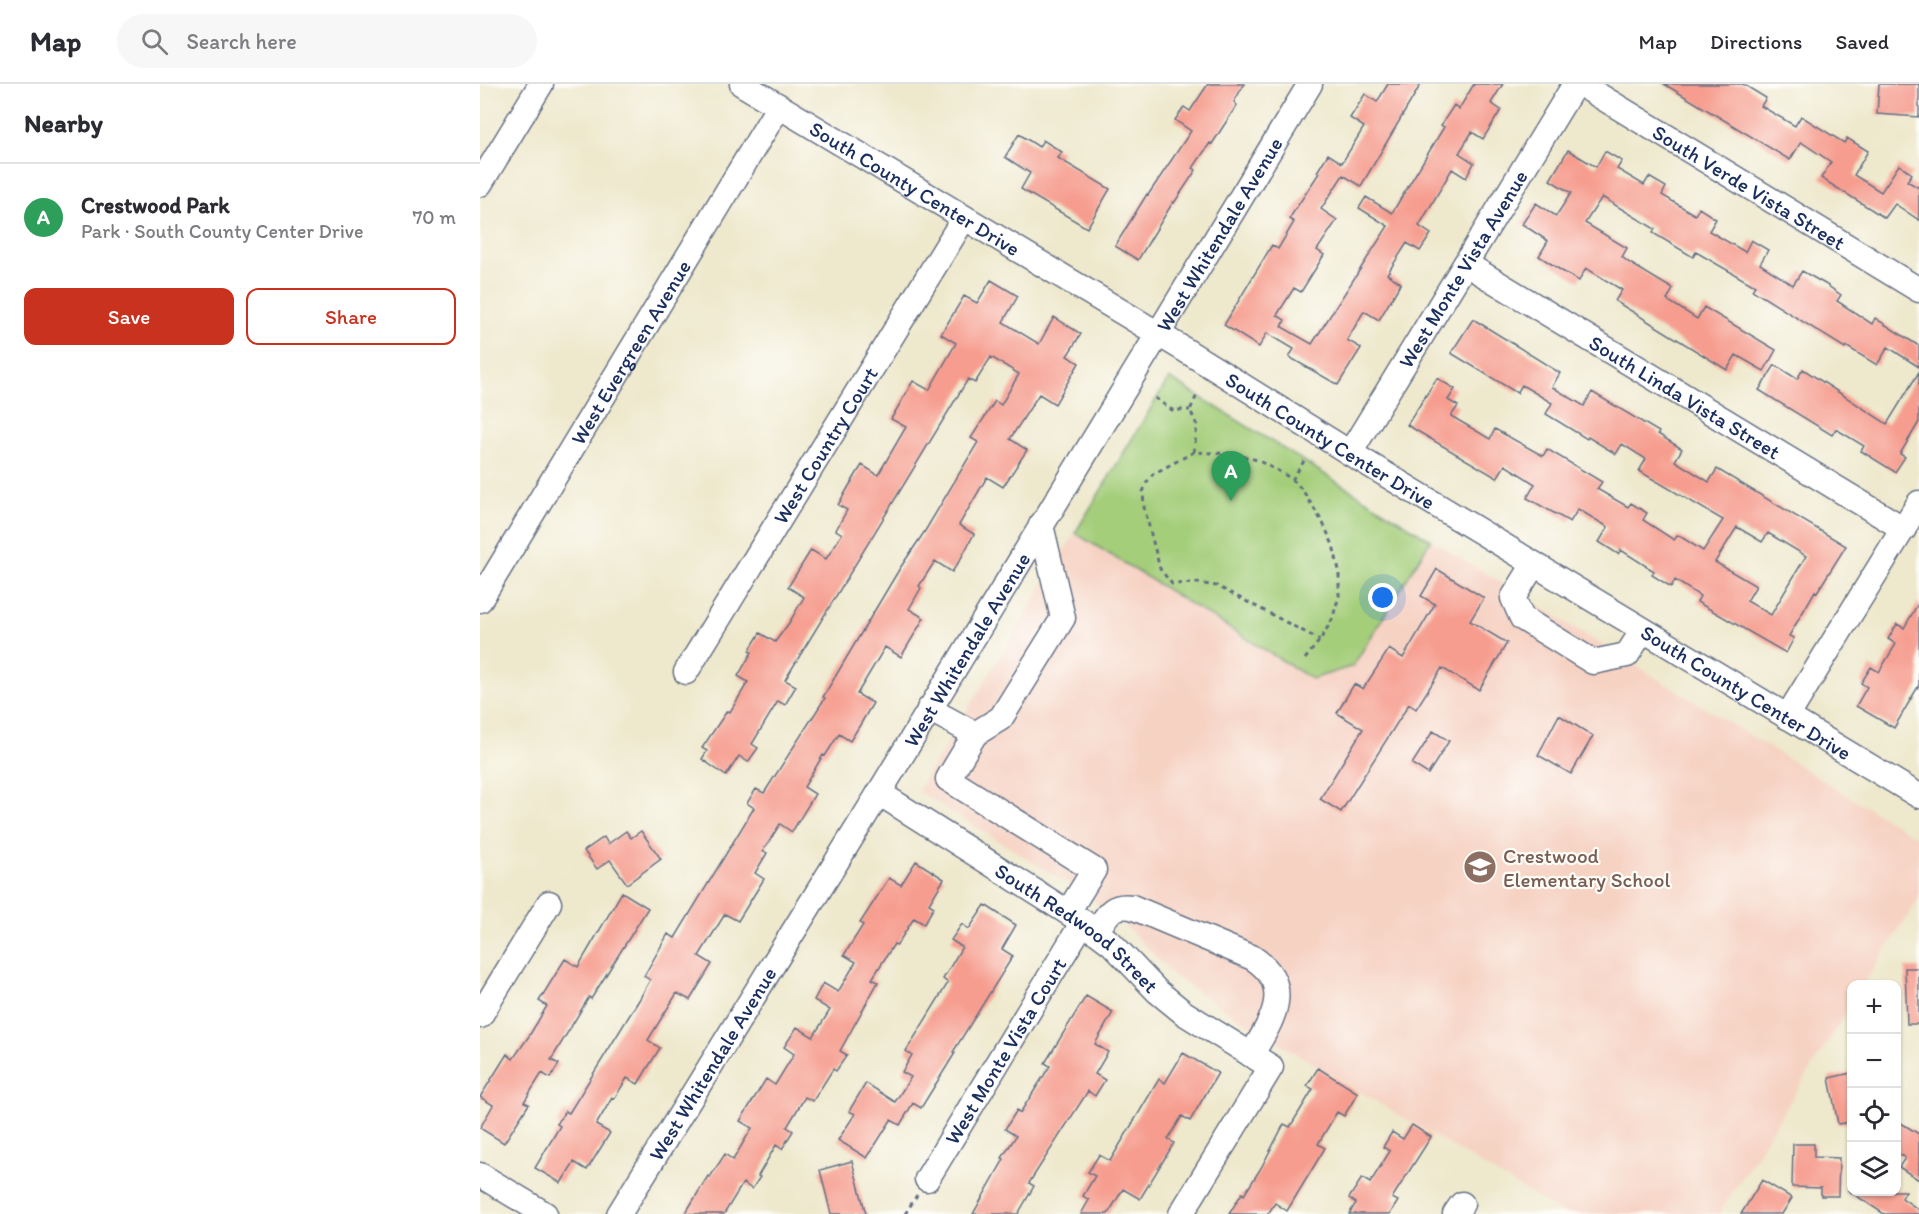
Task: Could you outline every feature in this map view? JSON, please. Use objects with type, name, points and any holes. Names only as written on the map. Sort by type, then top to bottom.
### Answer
[{"type":"street","points":[[480,184],[541,84]]},
{"type":"street","name":"South County Center Drive","points":[[742,84],[1919,796]]},
{"type":"street","name":"West Whitendale Avenue","points":[[619,1214],[879,793],[1310,84]]},
{"type":"street","name":"West Monte Vista Avenue","points":[[1350,453],[1575,84]]},
{"type":"street","name":"South Verde Vista Street","points":[[1580,84],[1919,290]]},
{"type":"street","name":"West Evergreen Avenue","points":[[480,600],[779,106]]},
{"type":"street","name":"West Country Court","points":[[686,672],[964,218]]},
{"type":"street","name":"South Linda Vista Street","points":[[1466,264],[1904,529]]},
{"type":"street","points":[[1787,717],[1919,503]]},
{"type":"street","points":[[1041,525],[1063,618],[1001,718],[975,734],[948,778],[1094,870],[1082,922]]},
{"type":"street","points":[[1534,564],[1513,598],[1522,618],[1593,662],[1627,655],[1643,630]]},
{"type":"street","points":[[929,709],[975,734]]},
{"type":"street","name":"South Redwood Street","points":[[879,793],[1082,922],[1112,944],[1157,991],[1184,1013],[1261,1061]]},
{"type":"street","points":[[480,1016],[549,903]]},
{"type":"street","points":[[1082,922],[1121,906],[1132,907],[1253,958],[1265,967],[1274,979],[1278,998],[1261,1061],[1181,1214]]},
{"type":"street","name":"West Monte Vista Court","points":[[927,1179],[1082,922]]},
{"type":"street","points":[[480,1174],[545,1214]]},
{"type":"path","points":[[1190,410],[1198,393]]},
{"type":"path","points":[[1155,398],[1172,410],[1190,410]]},
{"type":"path","points":[[1190,410],[1197,425],[1194,452]]},
{"type":"path","points":[[1305,659],[1320,640],[1332,620],[1339,596],[1339,570],[1333,545],[1323,523],[1303,491],[1292,480],[1257,460],[1235,454],[1194,452],[1153,474],[1143,492],[1144,507],[1160,569],[1172,584],[1217,585],[1320,640]]},
{"type":"path","points":[[1292,480],[1306,458]]},
{"type":"shaded area","name":"Crestwood Elementary School","points":[[1075,533],[1312,679],[1353,666],[1431,540],[1919,839],[1919,898],[1867,980],[1847,980],[1847,1011],[1719,1214],[1564,1214],[1247,1024],[1175,977],[1133,933],[1086,895],[918,791]]},
{"type":"green space","points":[[1169,378],[1431,540],[1353,666],[1312,679],[1075,533]]},
{"type":"building","points":[[1208,84],[1244,84],[1234,102],[1237,105],[1212,144],[1210,143],[1193,168],[1196,170],[1173,202],[1138,260],[1115,246],[1147,194],[1191,131],[1175,120],[1184,107],[1190,111]]},
{"type":"building","points":[[1388,84],[1421,84],[1361,186],[1343,175],[1321,209],[1337,220],[1317,250],[1324,255],[1301,292],[1294,288],[1277,315],[1285,320],[1282,327],[1312,344],[1388,226],[1359,208],[1366,197],[1392,213],[1444,127],[1441,125],[1454,105],[1459,109],[1474,84],[1503,84],[1491,103],[1501,110],[1483,139],[1472,132],[1459,153],[1474,163],[1466,178],[1452,169],[1419,226],[1431,234],[1420,251],[1407,243],[1387,274],[1401,283],[1379,320],[1364,311],[1347,340],[1361,348],[1338,385],[1289,357],[1294,349],[1267,333],[1259,347],[1224,325],[1272,245],[1278,249],[1294,222],[1289,219],[1319,173],[1317,172],[1328,154],[1342,163],[1364,127],[1350,118],[1365,94],[1377,102]]},
{"type":"building","points":[[1664,84],[1743,84],[1766,98],[1761,106],[1795,126],[1801,116],[1844,143],[1847,138],[1868,151],[1854,175],[1881,192],[1899,165],[1912,174],[1907,181],[1919,188],[1919,220],[1895,204],[1885,218],[1821,178],[1831,162],[1801,142],[1790,160]]},
{"type":"building","points":[[1879,84],[1919,84],[1919,117],[1877,114]]},
{"type":"building","points":[[1019,134],[1039,147],[1043,140],[1062,152],[1058,158],[1110,189],[1087,228],[1021,189],[1030,173],[1005,157]]},
{"type":"building","points":[[1568,150],[1596,167],[1605,151],[1622,161],[1617,169],[1644,185],[1649,177],[1666,187],[1662,195],[1695,215],[1699,208],[1716,219],[1709,231],[1745,252],[1751,240],[1768,250],[1760,264],[1793,285],[1802,271],[1825,284],[1841,295],[1837,301],[1872,324],[1875,318],[1919,346],[1919,367],[1888,347],[1877,365],[1846,346],[1845,348],[1752,290],[1755,286],[1696,252],[1693,257],[1653,233],[1655,229],[1602,197],[1585,223],[1627,248],[1622,257],[1628,262],[1673,289],[1667,300],[1697,319],[1704,307],[1776,350],[1764,371],[1736,355],[1727,370],[1615,301],[1622,290],[1586,268],[1579,281],[1562,271],[1539,256],[1548,241],[1522,224],[1536,203],[1556,216],[1571,193],[1550,180]]},
{"type":"building","points":[[991,280],[1018,296],[1003,322],[1039,344],[1054,317],[1081,334],[1067,356],[1079,363],[1055,404],[1039,394],[1010,439],[1027,450],[1003,487],[987,477],[959,525],[974,534],[960,560],[952,572],[935,561],[919,586],[921,588],[909,609],[924,618],[901,657],[885,647],[857,694],[873,703],[860,725],[850,741],[839,734],[825,756],[823,755],[804,787],[815,794],[792,832],[780,824],[763,851],[767,853],[755,873],[764,879],[738,921],[725,914],[699,956],[712,964],[690,1000],[677,993],[648,1040],[660,1048],[638,1084],[627,1078],[614,1099],[612,1098],[596,1125],[610,1133],[587,1170],[574,1162],[561,1183],[535,1168],[560,1126],[557,1124],[565,1111],[569,1113],[639,1000],[650,980],[644,976],[668,934],[675,938],[754,808],[747,803],[756,789],[764,793],[825,698],[823,697],[900,568],[978,442],[971,438],[995,401],[1001,405],[1019,374],[991,357],[975,383],[968,379],[785,680],[796,686],[785,705],[778,701],[752,744],[758,748],[748,762],[739,756],[726,776],[702,759],[707,751],[702,748],[727,711],[730,712],[748,682],[738,676],[752,652],[749,651],[760,633],[775,642],[789,623],[804,597],[788,587],[811,550],[826,559],[842,534],[836,530],[847,510],[838,505],[849,486],[862,465],[878,475],[906,427],[891,419],[913,381],[929,390],[956,343],[941,334],[964,296],[977,303]]},
{"type":"building","points":[[1473,319],[1560,373],[1552,387],[1584,406],[1592,392],[1659,432],[1658,434],[1682,449],[1675,461],[1709,482],[1717,469],[1846,546],[1817,592],[1815,591],[1789,636],[1794,638],[1786,653],[1697,602],[1700,596],[1675,580],[1671,587],[1652,575],[1654,571],[1621,550],[1618,554],[1599,542],[1608,527],[1578,509],[1570,522],[1527,498],[1535,484],[1505,465],[1497,478],[1407,425],[1437,378],[1455,389],[1448,400],[1458,406],[1451,416],[1490,439],[1495,429],[1543,456],[1547,449],[1602,482],[1597,489],[1628,507],[1631,503],[1647,513],[1643,520],[1674,540],[1678,535],[1703,551],[1723,520],[1639,471],[1646,459],[1622,444],[1616,454],[1588,437],[1587,439],[1546,414],[1552,403],[1522,385],[1517,393],[1451,353]],"holes":[[[1737,527],[1762,542],[1768,533],[1806,556],[1771,615],[1747,601],[1756,586],[1715,562]]]},
{"type":"building","points":[[1775,365],[1797,379],[1803,369],[1887,424],[1919,372],[1919,422],[1900,454],[1905,457],[1895,472],[1861,451],[1864,446],[1836,429],[1832,435],[1759,390]]},
{"type":"building","points":[[1437,569],[1484,598],[1470,621],[1507,643],[1479,690],[1442,668],[1416,709],[1409,704],[1341,812],[1320,799],[1363,729],[1337,713],[1354,684],[1363,689],[1389,649],[1403,658],[1435,604],[1421,596]]},
{"type":"building","points":[[1919,602],[1919,685],[1894,728],[1856,706],[1867,687],[1861,683],[1871,667],[1879,672],[1896,644],[1888,639],[1897,624],[1904,628]]},
{"type":"building","points":[[1559,715],[1593,736],[1571,774],[1538,755]]},
{"type":"building","points":[[1433,731],[1449,741],[1428,774],[1412,764]]},
{"type":"building","points":[[626,831],[631,838],[641,831],[661,859],[627,884],[610,860],[597,869],[584,851],[604,837],[608,844]]},
{"type":"building","points":[[916,861],[944,879],[929,904],[934,907],[924,924],[914,918],[872,979],[878,982],[840,1051],[847,1055],[836,1071],[833,1069],[813,1101],[805,1097],[787,1127],[793,1131],[782,1149],[776,1145],[752,1189],[743,1183],[724,1214],[685,1214],[708,1176],[710,1177],[725,1154],[733,1160],[752,1128],[740,1121],[766,1079],[775,1085],[794,1054],[784,1047],[797,1027],[813,1037],[830,1010],[814,1000],[823,983],[838,992],[856,962],[844,955],[863,925],[860,923],[889,878],[901,885]]},
{"type":"building","points":[[622,892],[648,908],[591,999],[589,997],[551,1060],[559,1064],[550,1078],[542,1073],[524,1102],[529,1104],[504,1143],[480,1128],[493,1105],[480,1097],[507,1054],[513,1059],[529,1036],[547,1006],[539,1001],[565,959],[578,967]]},
{"type":"building","points":[[985,905],[1016,925],[1002,949],[1013,956],[921,1108],[913,1103],[900,1125],[891,1120],[867,1158],[838,1140],[855,1114],[849,1111],[866,1083],[895,1102],[911,1077],[902,1072],[912,1055],[906,1051],[948,983],[943,979],[962,947],[951,940],[962,924],[969,929]]},
{"type":"building","points":[[1905,968],[1919,968],[1919,1024],[1907,1024]]},
{"type":"building","points":[[1086,996],[1113,1012],[1095,1044],[1108,1052],[1095,1074],[1105,1080],[1095,1096],[1088,1091],[1029,1183],[1034,1186],[1018,1214],[973,1214],[1016,1136],[1005,1129],[1017,1110],[1020,1113],[1050,1066],[1045,1063]]},
{"type":"building","points":[[1183,1053],[1218,1073],[1190,1121],[1182,1116],[1168,1139],[1174,1143],[1140,1199],[1123,1189],[1108,1214],[1081,1214],[1089,1200],[1083,1196],[1095,1176],[1088,1172],[1099,1155],[1110,1161],[1159,1079],[1165,1083]]},
{"type":"building","points":[[1318,1068],[1358,1093],[1344,1116],[1337,1112],[1318,1144],[1325,1148],[1287,1211],[1275,1203],[1268,1214],[1229,1214],[1261,1168],[1284,1124],[1290,1127],[1313,1089],[1307,1086]]},
{"type":"building","points":[[1847,1074],[1847,1123],[1838,1124],[1829,1078]]},
{"type":"building","points":[[1901,1123],[1919,1134],[1919,1180],[1901,1168],[1905,1158],[1901,1155]]},
{"type":"building","points":[[1412,1125],[1431,1137],[1392,1198],[1398,1201],[1390,1214],[1349,1214],[1356,1203],[1349,1198],[1362,1178],[1370,1183],[1390,1151],[1383,1147],[1392,1132],[1403,1139]]},
{"type":"building","points":[[1793,1144],[1814,1144],[1814,1157],[1839,1158],[1838,1196],[1821,1196],[1821,1188],[1792,1187]]},
{"type":"building","points":[[852,1161],[866,1214],[831,1214],[820,1170]]},
{"type":"building","points":[[1762,1180],[1792,1198],[1782,1214],[1741,1214]]},
{"type":"building","points":[[1901,1191],[1906,1191],[1902,1198],[1919,1210],[1919,1214],[1884,1214],[1857,1196],[1901,1196]]},
{"type":"place","name":"Crestwood Park","points":[[1231,501]]},
{"type":"place","name":"Crestwood Elementary School","points":[[1480,867]]}]
